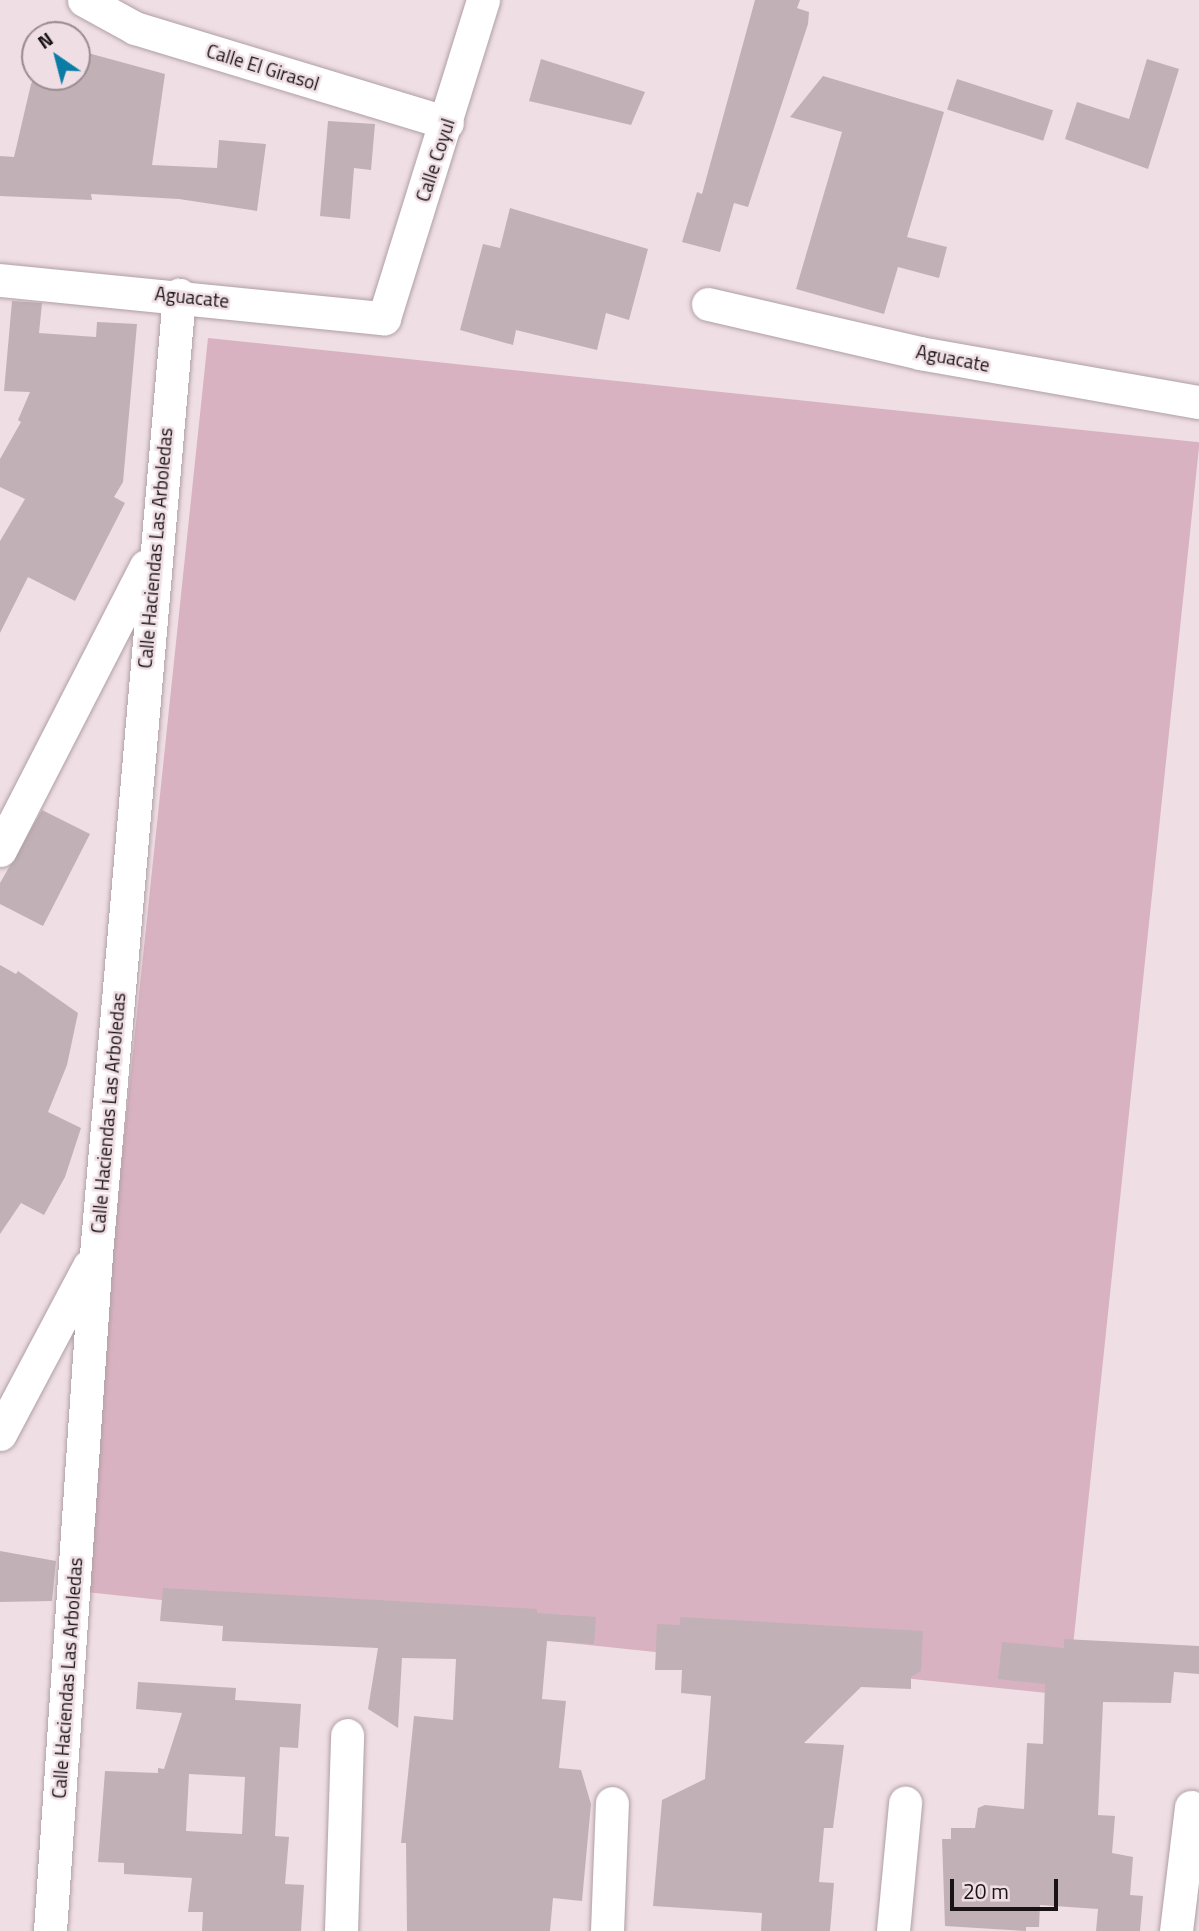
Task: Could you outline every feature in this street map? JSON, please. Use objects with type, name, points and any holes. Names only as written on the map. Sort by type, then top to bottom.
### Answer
[{"type":"street","name":"Calle El Girasol","points":[[84,0],[135,28],[447,123]]},
{"type":"street","name":"Calle Coyul","points":[[384,318],[447,123],[483,0]]},
{"type":"street","name":"Aguacate","points":[[0,281],[179,295],[384,318]]},
{"type":"street","name":"Calle Haciendas Las Arboledas","points":[[50,1931],[96,1254],[154,551],[179,295]]},
{"type":"street","name":"Aguacate","points":[[708,304],[920,353],[1199,402]]},
{"type":"street","points":[[0,850],[154,551]]},
{"type":"street","points":[[0,1434],[96,1254]]},
{"type":"street","points":[[341,1931],[347,1735]]},
{"type":"street","points":[[607,1931],[612,1803]]},
{"type":"street","points":[[893,1931],[905,1803]]},
{"type":"street","points":[[1176,1931],[1191,1807]]},
{"type":"shaded area","points":[[208,338],[1199,442],[1068,1695],[76,1591]]},
{"type":"building","points":[[755,0],[800,0],[797,8],[809,12],[808,24],[748,207],[734,203],[720,252],[682,242],[697,192],[702,194]]},
{"type":"building","points":[[91,54],[165,74],[152,165],[217,168],[219,140],[266,144],[257,211],[179,199],[91,194],[92,200],[0,196],[0,156],[14,157],[29,91],[91,91]]},
{"type":"building","points":[[541,59],[645,92],[631,125],[529,101]]},
{"type":"building","points":[[1147,59],[1179,69],[1148,169],[1065,139],[1077,102],[1129,119]]},
{"type":"building","points":[[823,76],[944,112],[907,237],[947,247],[939,278],[898,267],[884,314],[796,289],[842,132],[790,117]]},
{"type":"building","points":[[957,79],[1053,110],[1043,141],[947,109]]},
{"type":"building","points":[[328,121],[375,124],[371,170],[354,168],[350,219],[320,216]]},
{"type":"building","points":[[510,208],[648,249],[629,320],[606,313],[597,350],[516,330],[513,345],[460,330],[483,244],[500,248]]},
{"type":"building","points":[[12,301],[42,303],[39,333],[96,337],[97,322],[137,324],[123,482],[114,497],[125,503],[75,601],[28,577],[0,633],[0,541],[25,499],[0,487],[0,459],[21,422],[18,420],[30,392],[4,391]]},
{"type":"building","points":[[42,810],[90,834],[43,926],[0,904],[0,883]]},
{"type":"building","points":[[0,965],[16,974],[18,971],[78,1013],[67,1065],[48,1112],[81,1128],[65,1177],[44,1215],[21,1203],[0,1234]]},
{"type":"building","points":[[0,1551],[56,1561],[52,1601],[0,1602]]},
{"type":"building","points":[[163,1588],[537,1609],[537,1613],[596,1617],[594,1644],[547,1641],[542,1699],[566,1701],[559,1768],[581,1770],[591,1804],[582,1901],[553,1898],[550,1931],[407,1931],[406,1843],[401,1843],[414,1716],[453,1720],[456,1659],[402,1658],[398,1728],[368,1709],[378,1648],[222,1641],[223,1626],[160,1621]]},
{"type":"building","points":[[680,1617],[923,1631],[921,1671],[911,1677],[911,1689],[861,1687],[804,1743],[844,1745],[833,1828],[824,1828],[819,1882],[834,1883],[830,1931],[761,1931],[762,1913],[653,1906],[662,1800],[705,1779],[711,1696],[681,1693],[682,1670],[655,1670],[657,1624],[680,1625]]},
{"type":"building","points":[[1064,1639],[1199,1646],[1199,1674],[1174,1672],[1171,1703],[1103,1702],[1098,1815],[1115,1816],[1112,1853],[1133,1857],[1130,1895],[1143,1896],[1140,1931],[1096,1931],[1098,1909],[1040,1905],[1039,1927],[1026,1927],[1026,1931],[945,1926],[942,1839],[951,1839],[951,1828],[975,1828],[978,1808],[985,1805],[1024,1809],[1027,1743],[1043,1744],[1045,1684],[998,1679],[1002,1642],[1064,1648]]},
{"type":"building","points":[[138,1682],[236,1688],[235,1700],[301,1704],[298,1748],[280,1747],[275,1836],[289,1837],[285,1884],[304,1885],[301,1931],[202,1931],[203,1912],[188,1912],[192,1878],[124,1874],[124,1863],[98,1862],[105,1771],[158,1773],[158,1768],[164,1769],[182,1713],[136,1709]],"holes":[[[189,1774],[245,1777],[242,1834],[186,1831]]]}]
